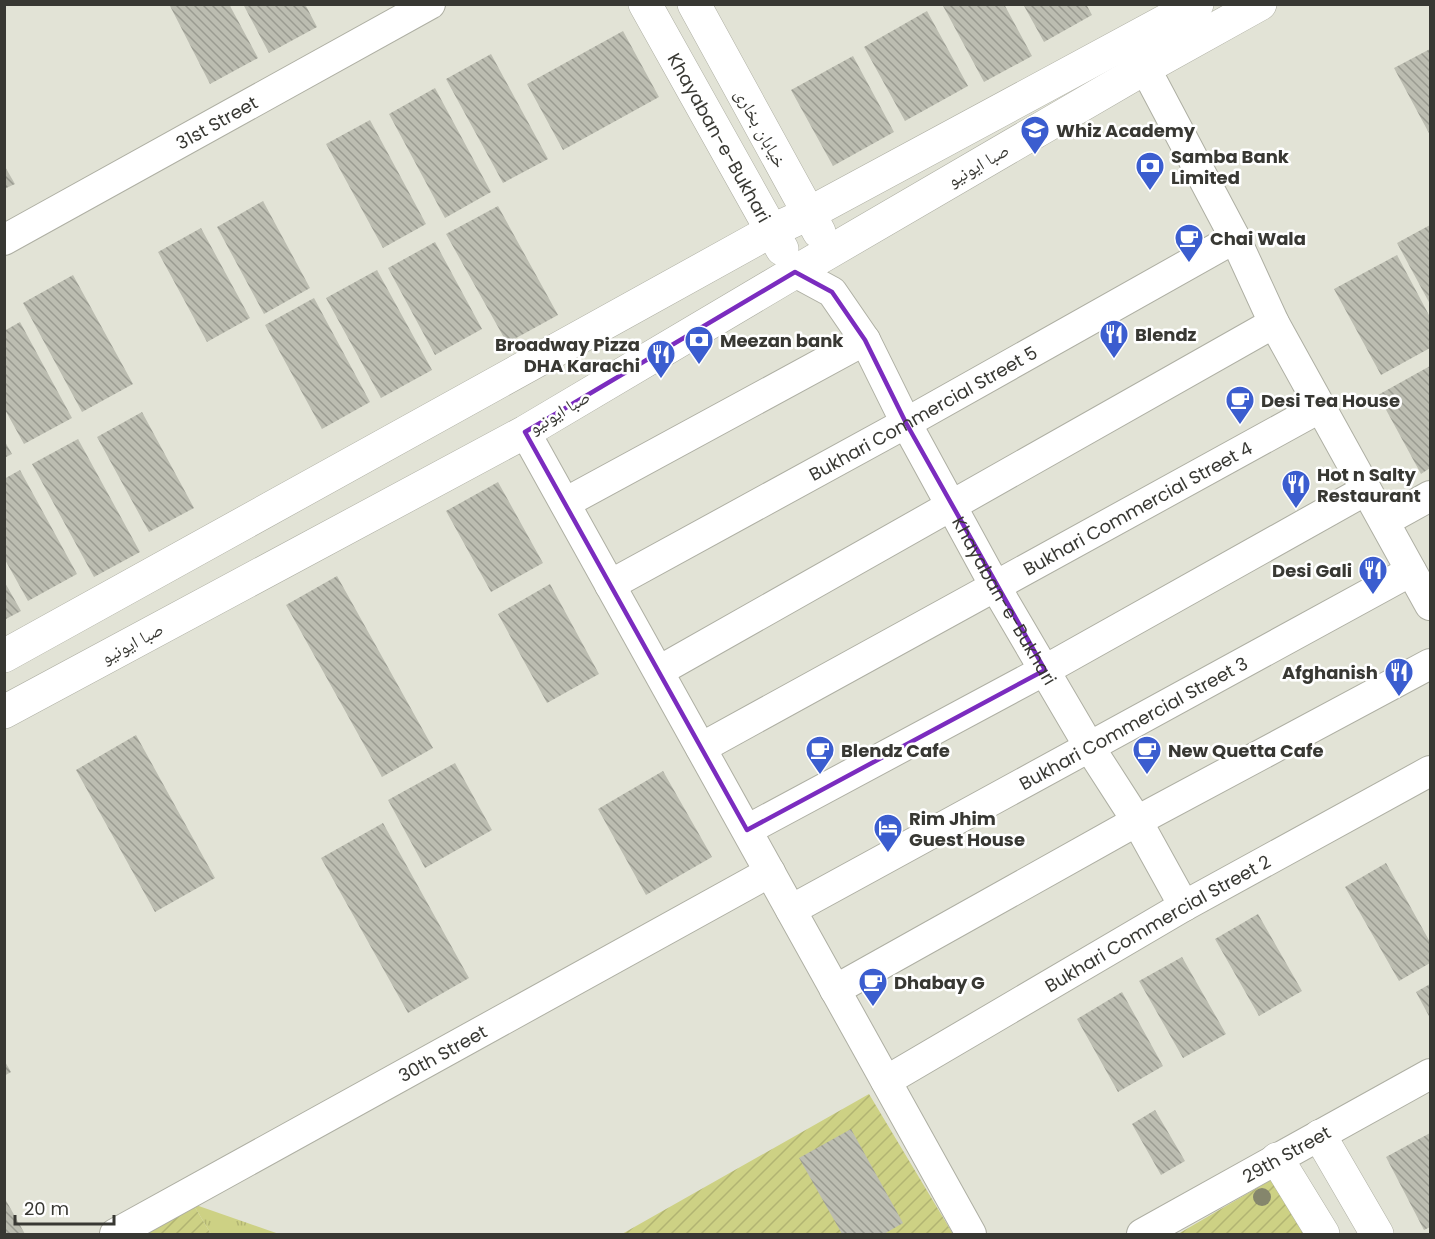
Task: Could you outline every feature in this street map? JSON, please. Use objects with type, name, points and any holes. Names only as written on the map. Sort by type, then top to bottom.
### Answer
[{"type":"main road","name":"Khayaban-e-Bukhari","points":[[645,4],[795,272]]},
{"type":"main road","name":"خیابان بخاری","points":[[694,4],[808,214],[831,251]]},
{"type":"main road","name":"صبا ایونیو","points":[[4,712],[525,432],[831,251],[1137,55],[1197,4]]},
{"type":"main road","name":"صبا ایونیو","points":[[4,656],[771,231],[1137,55],[1260,4]]},
{"type":"main road","points":[[1320,1136],[1377,1234]]},
{"type":"main road","points":[[1277,1159],[1323,1234]]},
{"type":"street","name":"31st Street","points":[[4,240],[430,4]]},
{"type":"street","points":[[1137,55],[1235,238],[1274,323],[1431,605]]},
{"type":"street","name":"Bukhari Commercial Street 5","points":[[610,585],[906,423],[1235,238]]},
{"type":"street","points":[[795,272],[832,292],[831,251]]},
{"type":"street","name":"Khayaban-e-Bukhari","points":[[832,292],[865,340],[906,423],[995,586],[1090,748],[1137,822],[1184,906]]},
{"type":"street","points":[[659,671],[1274,323]]},
{"type":"street","points":[[565,503],[865,340]]},
{"type":"street","name":"Bukhari Commercial Street 4","points":[[701,748],[1321,407]]},
{"type":"street","points":[[525,432],[971,1234]]},
{"type":"street","points":[[747,830],[1045,670],[1366,490]]},
{"type":"street","points":[[1385,521],[1431,496]]},
{"type":"street","name":"Bukhari Commercial Street 3","points":[[791,910],[1411,571]]},
{"type":"street","points":[[835,990],[1137,822],[1431,664]]},
{"type":"street","name":"Bukhari Commercial Street 2","points":[[886,1081],[1184,906],[1431,771]]},
{"type":"street","name":"30th Street","points":[[115,1234],[770,872]]},
{"type":"street","name":"29th Street","points":[[1142,1234],[1431,1074]]},
{"type":"highlighted area","points":[[795,272],[832,292],[865,340],[906,423],[1045,670],[747,830],[525,432]]},
{"type":"green space","points":[[869,1094],[953,1234],[622,1234]]},
{"type":"green space","points":[[1274,1178],[1308,1234],[1178,1234]]},
{"type":"green space","points":[[193,1204],[279,1234],[211,1234]]},
{"type":"green space","points":[[193,1204],[211,1234],[147,1234]]},
{"type":"building","points":[[169,4],[229,4],[258,58],[210,84]]},
{"type":"building","points":[[243,4],[305,4],[317,27],[269,53]]},
{"type":"building","points":[[942,4],[1004,4],[1032,56],[984,82]]},
{"type":"building","points":[[1023,4],[1086,4],[1092,15],[1044,42]]},
{"type":"building","points":[[927,11],[968,86],[905,121],[864,47]]},
{"type":"building","points":[[623,31],[659,97],[563,150],[527,84]]},
{"type":"building","points":[[1430,49],[1430,135],[1394,68]]},
{"type":"building","points":[[491,54],[548,159],[503,183],[446,79]]},
{"type":"building","points":[[853,56],[894,132],[833,166],[791,90]]},
{"type":"building","points":[[435,88],[491,192],[445,218],[389,114]]},
{"type":"building","points":[[370,120],[426,224],[383,248],[326,144]]},
{"type":"building","points":[[4,165],[15,184],[4,189]]},
{"type":"building","points":[[263,201],[310,288],[264,314],[217,227]]},
{"type":"building","points":[[498,206],[558,315],[507,343],[446,234]]},
{"type":"building","points":[[1430,225],[1430,304],[1397,243]]},
{"type":"building","points":[[201,228],[250,318],[207,342],[158,252]]},
{"type":"building","points":[[435,242],[482,329],[435,355],[388,268]]},
{"type":"building","points":[[1397,255],[1430,317],[1430,348],[1381,375],[1334,289]]},
{"type":"building","points":[[377,270],[432,370],[381,398],[326,298]]},
{"type":"building","points":[[73,275],[133,384],[82,412],[23,303]]},
{"type":"building","points":[[314,298],[370,402],[322,429],[265,325]]},
{"type":"building","points":[[20,322],[72,418],[24,444],[4,408],[4,331]]},
{"type":"building","points":[[1430,366],[1430,468],[1421,474],[1378,395]]},
{"type":"building","points":[[142,412],[194,508],[149,532],[97,437]]},
{"type":"building","points":[[78,439],[140,552],[94,577],[32,464]]},
{"type":"building","points":[[4,440],[12,454],[4,458]]},
{"type":"building","points":[[20,470],[77,574],[28,601],[4,558],[4,479]]},
{"type":"building","points":[[498,482],[543,563],[491,592],[446,511]]},
{"type":"building","points":[[337,576],[433,748],[382,777],[286,605]]},
{"type":"building","points":[[4,581],[21,611],[4,620]]},
{"type":"building","points":[[550,584],[599,674],[547,703],[498,614]]},
{"type":"building","points":[[136,735],[215,878],[155,912],[76,770]]},
{"type":"building","points":[[455,763],[492,830],[425,868],[388,800]]},
{"type":"building","points":[[663,771],[712,857],[646,895],[598,809]]},
{"type":"building","points":[[383,823],[469,978],[408,1013],[321,858]]},
{"type":"building","points":[[1386,863],[1430,942],[1430,963],[1399,981],[1345,887]]},
{"type":"building","points":[[1258,914],[1302,991],[1259,1016],[1215,939]]},
{"type":"building","points":[[1182,957],[1226,1034],[1183,1058],[1139,981]]},
{"type":"building","points":[[1430,984],[1430,1018],[1416,992]]},
{"type":"building","points":[[1122,992],[1163,1066],[1118,1092],[1077,1019]]},
{"type":"building","points":[[4,1060],[11,1072],[4,1076]]},
{"type":"building","points":[[1155,1110],[1185,1161],[1161,1175],[1132,1124]]},
{"type":"building","points":[[851,1129],[903,1223],[884,1234],[842,1234],[799,1158]]},
{"type":"building","points":[[1430,1133],[1430,1227],[1424,1230],[1386,1157]]},
{"type":"building","points":[[4,1197],[25,1234],[4,1234]]},
{"type":"place","name":"Whiz Academy","points":[[1035,156]]},
{"type":"place","name":"Samba Bank Limited","points":[[1150,192]]},
{"type":"place","name":"Chai Wala","points":[[1189,264]]},
{"type":"place","name":"Blendz","points":[[1114,360]]},
{"type":"place","name":"Meezan bank","points":[[699,366]]},
{"type":"place","name":"Broadway Pizza DHA Karachi","points":[[661,380]]},
{"type":"place","name":"Desi Tea House","points":[[1240,426]]},
{"type":"place","name":"Hot n Salty Restaurant","points":[[1296,510]]},
{"type":"place","name":"Desi Gali","points":[[1373,596]]},
{"type":"place","name":"Afghanish","points":[[1399,698]]},
{"type":"place","name":"Blendz Cafe","points":[[820,776]]},
{"type":"place","name":"New Quetta Cafe","points":[[1147,776]]},
{"type":"place","name":"Rim Jhim Guest House","points":[[888,854]]},
{"type":"place","name":"Dhabay G","points":[[873,1008]]}]
